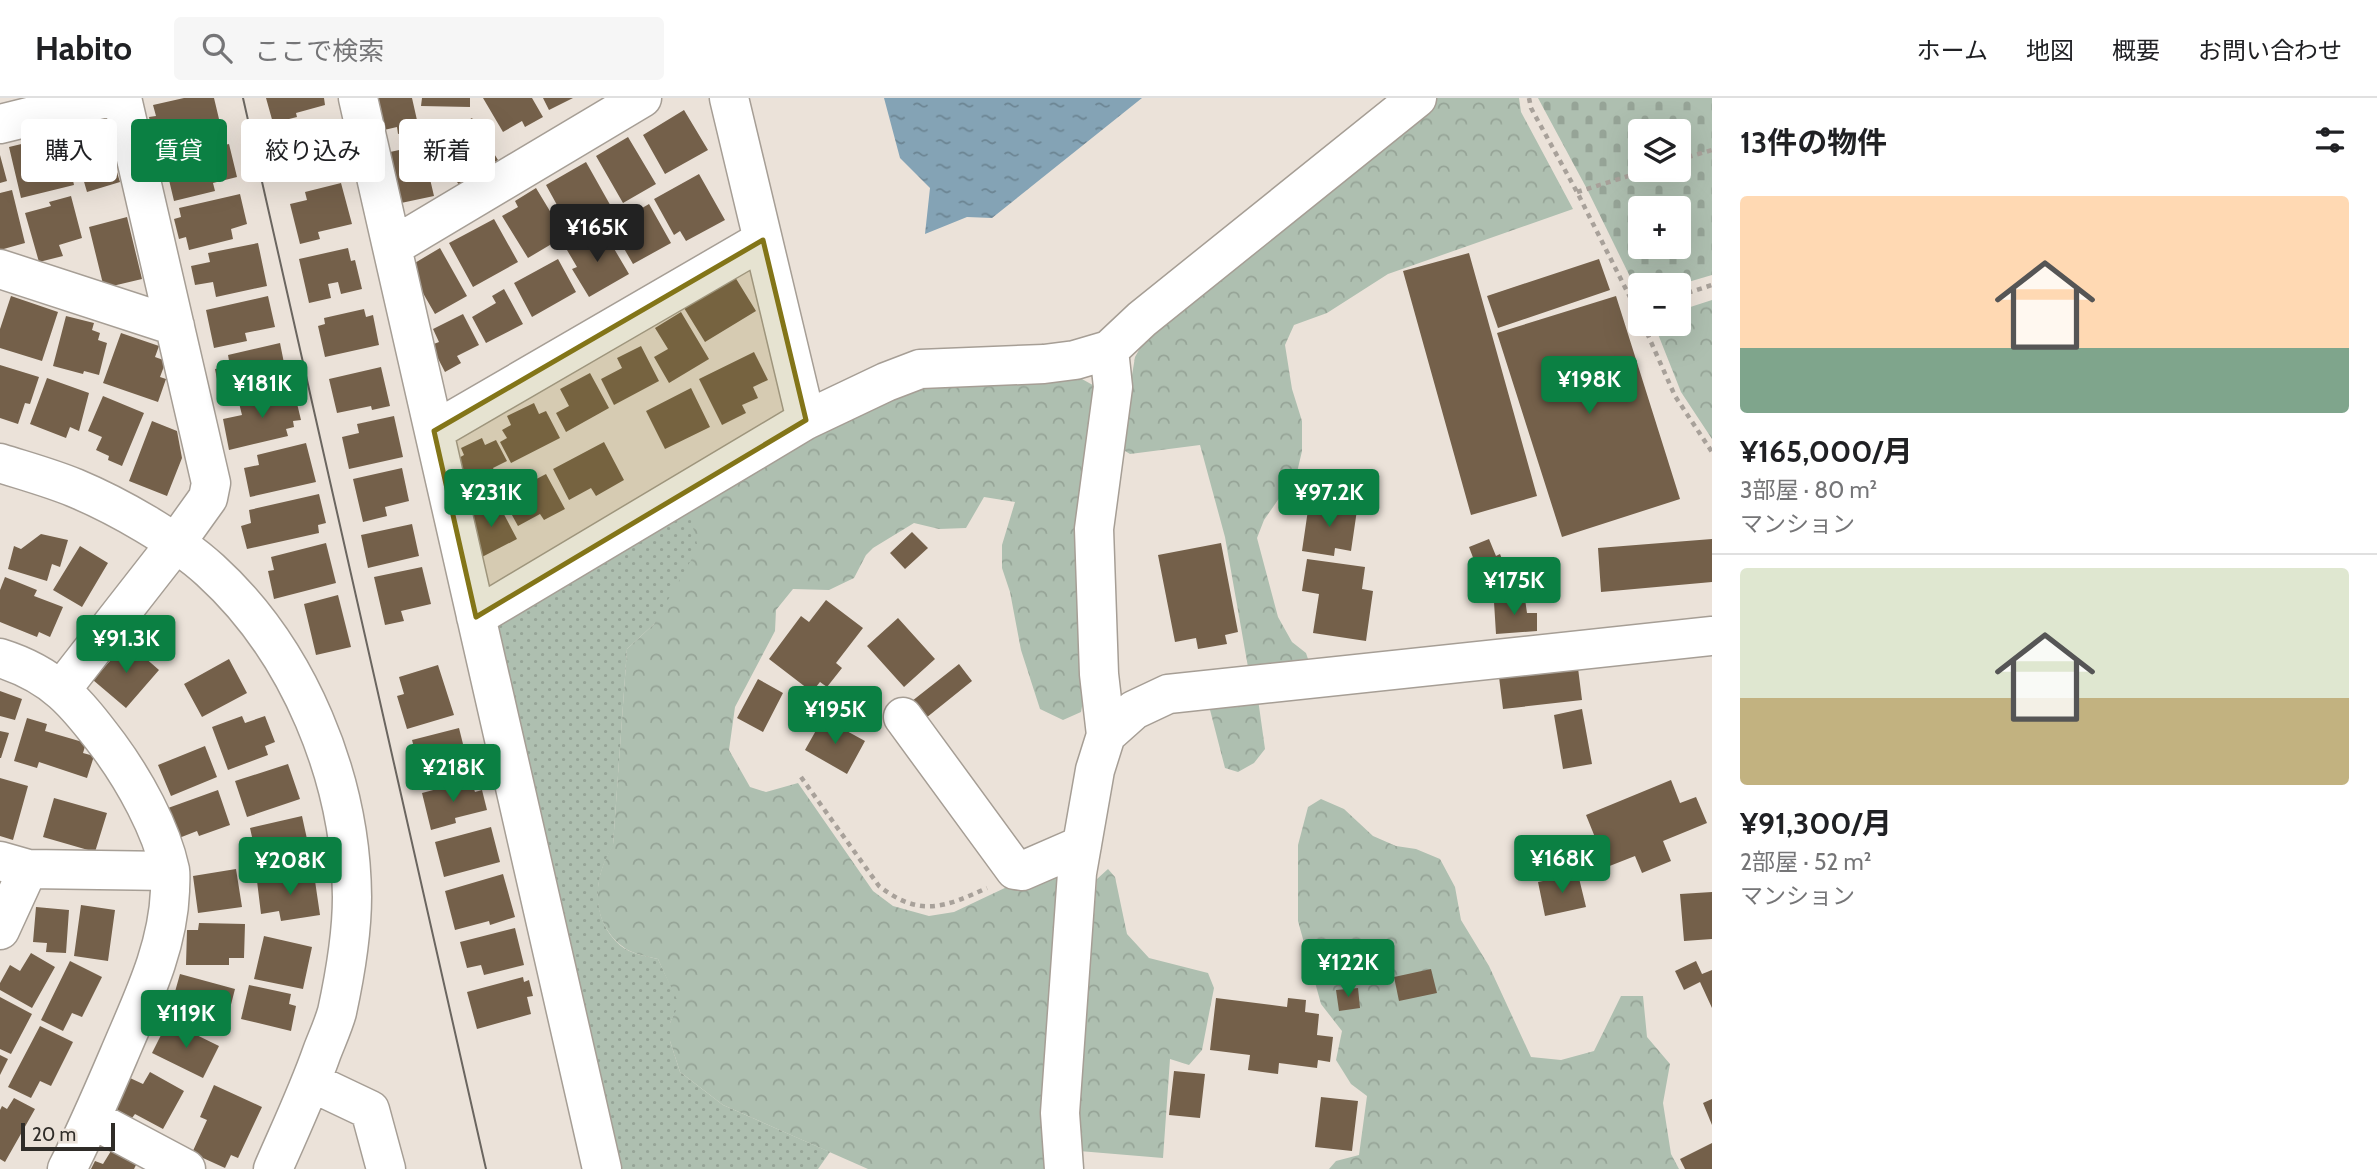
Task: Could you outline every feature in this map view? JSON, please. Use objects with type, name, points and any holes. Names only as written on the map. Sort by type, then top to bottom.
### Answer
[{"type":"street","points":[[0,124],[106,98]]},
{"type":"street","points":[[61,690],[175,544],[208,498],[211,483],[122,98]]},
{"type":"street","points":[[358,98],[602,1169]]},
{"type":"street","points":[[392,247],[642,98]]},
{"type":"street","points":[[729,98],[806,420]]},
{"type":"street","points":[[476,617],[806,420],[886,382],[920,369],[1044,364],[1075,360],[1109,350],[1142,319],[1417,98]]},
{"type":"street","points":[[434,431],[763,240]]},
{"type":"street","points":[[0,269],[175,326]]},
{"type":"street","points":[[1064,1169],[1060,1113],[1077,873],[1095,770],[1106,735],[1099,674],[1094,529],[1113,387],[1109,350]]},
{"type":"street","points":[[0,463],[86,493],[175,544],[210,570],[266,633],[310,711],[329,757],[349,847],[352,899],[347,958],[336,1015],[311,1082],[273,1169]]},
{"type":"street","points":[[1106,735],[1135,710],[1168,694],[1712,636]]},
{"type":"street","points":[[0,658],[27,666],[61,690],[93,726],[125,768],[145,804],[170,871],[169,918],[159,959],[92,1119],[67,1169]]},
{"type":"street","points":[[903,717],[1015,870],[1022,872],[1082,845]]},
{"type":"street","points":[[0,930],[14,865],[170,871]]},
{"type":"street","points":[[311,1082],[370,1110],[386,1169]]},
{"type":"street","points":[[92,1119],[186,1169]]},
{"type":"path","points":[[1529,98],[1531,108],[1628,290]]},
{"type":"path","points":[[1691,156],[1712,150]]},
{"type":"path","points":[[1577,192],[1628,176]]},
{"type":"path","points":[[1691,292],[1712,285]]},
{"type":"path","points":[[1648,336],[1675,396],[1712,452]]},
{"type":"path","points":[[801,777],[879,886],[896,900],[925,906],[950,905],[1022,872]]},
{"type":"highlighted area","points":[[763,240],[806,420],[476,617],[434,431]]},
{"type":"green space","points":[[1437,98],[1519,98],[1521,112],[1573,209],[1388,274],[1327,313],[1294,325],[1285,345],[1292,389],[1302,421],[1302,451],[1295,481],[1264,520],[1257,538],[1278,617],[1292,642],[1306,653],[1309,662],[1248,667],[1225,537],[1200,445],[1130,454],[1120,448],[1135,357],[1150,330]]},
{"type":"green space","points":[[1538,98],[1712,98],[1712,275],[1691,281],[1691,273],[1628,273]]},
{"type":"green space","points":[[1712,300],[1712,439],[1681,392],[1659,336],[1691,336],[1691,307]]},
{"type":"green space","points":[[1082,379],[1098,388],[1089,669],[1081,712],[1063,720],[1040,709],[1021,650],[1010,592],[1002,568],[1002,545],[1015,502],[984,497],[966,528],[939,529],[914,523],[873,548],[866,555],[854,578],[829,590],[793,589],[776,610],[775,631],[735,707],[729,750],[750,787],[766,792],[798,783],[873,891],[893,906],[929,916],[954,912],[1047,868],[1065,871],[1049,1169],[868,1169],[723,1105],[680,1072],[670,1041],[670,1023],[678,1004],[658,959],[626,949],[611,936],[604,924],[599,911],[598,884],[606,857],[613,845],[627,649],[654,624],[685,509],[814,432],[921,382]]},
{"type":"green space","points":[[685,509],[691,519],[698,548],[654,624],[627,649],[613,846],[601,871],[598,898],[600,911],[611,936],[621,946],[634,953],[658,959],[679,1004],[670,1023],[670,1041],[680,1072],[723,1105],[830,1152],[818,1169],[618,1169],[496,622]]},
{"type":"green space","points":[[1258,699],[1265,749],[1254,763],[1238,772],[1225,768],[1209,706]]},
{"type":"green space","points":[[1321,799],[1344,809],[1373,836],[1440,859],[1455,887],[1461,920],[1489,966],[1531,1057],[1561,1060],[1594,1051],[1621,996],[1643,996],[1647,1037],[1670,1064],[1663,1103],[1671,1154],[1679,1169],[1329,1169],[1336,1161],[1359,1155],[1367,1096],[1351,1084],[1336,1060],[1342,1031],[1321,1004],[1298,921],[1298,845],[1308,807]]},
{"type":"green space","points":[[1108,869],[1115,877],[1127,934],[1149,958],[1208,973],[1214,988],[1202,1050],[1189,1065],[1170,1059],[1163,1158],[1079,1151],[1078,1103],[1097,879]]},
{"type":"water","points":[[884,98],[1142,98],[992,218],[967,217],[925,234],[930,188],[900,158]]},
{"type":"building","points":[[184,98],[214,98],[219,119],[149,119],[156,116],[153,105]]},
{"type":"building","points":[[266,98],[324,98],[325,105],[296,113],[297,117],[272,119]]},
{"type":"building","points":[[376,98],[412,98],[417,119],[399,119],[399,134],[397,127],[385,130],[385,119],[381,119]]},
{"type":"building","points":[[422,98],[470,98],[470,107],[421,106]]},
{"type":"building","points":[[483,98],[532,98],[543,117],[525,127],[522,121],[503,132]]},
{"type":"building","points":[[543,98],[573,98],[549,110]]},
{"type":"building","points":[[684,110],[708,150],[665,174],[643,135]]},
{"type":"building","points":[[628,137],[656,184],[623,203],[596,156]]},
{"type":"building","points":[[21,144],[21,182],[73,182],[74,185],[21,198],[9,147]]},
{"type":"building","points":[[227,144],[237,177],[227,180]]},
{"type":"building","points":[[399,150],[399,182],[431,182],[434,196],[401,203],[390,152]]},
{"type":"building","points":[[0,155],[7,181],[0,183]]},
{"type":"building","points":[[586,162],[613,210],[579,230],[574,221],[568,225],[546,185]]},
{"type":"building","points":[[117,172],[120,182],[87,192],[84,182],[117,182]]},
{"type":"building","points":[[699,174],[725,220],[686,241],[680,231],[674,235],[654,199]]},
{"type":"building","points":[[169,182],[217,182],[213,183],[215,191],[174,201]]},
{"type":"building","points":[[341,183],[352,224],[318,232],[320,239],[300,244],[290,204],[307,200],[305,192]]},
{"type":"building","points":[[536,188],[565,236],[528,258],[502,216],[518,207],[515,201]]},
{"type":"building","points":[[12,190],[25,243],[0,250],[0,193]]},
{"type":"building","points":[[240,194],[247,224],[231,229],[233,239],[189,250],[186,237],[179,239],[174,219],[181,217],[179,208]]},
{"type":"building","points":[[71,196],[82,238],[59,245],[63,256],[39,262],[25,213],[51,206],[49,202]]},
{"type":"building","points":[[649,204],[671,243],[633,264],[611,226]]},
{"type":"building","points":[[127,217],[142,279],[104,288],[89,227]]},
{"type":"building","points":[[494,219],[518,262],[473,287],[449,243]]},
{"type":"building","points":[[603,230],[629,274],[589,297],[572,269],[577,267],[567,250]]},
{"type":"building","points":[[258,243],[267,286],[216,297],[213,282],[195,285],[191,266],[210,262],[208,253]]},
{"type":"building","points":[[348,248],[351,261],[355,260],[362,289],[341,294],[338,282],[328,284],[331,298],[309,303],[299,259]]},
{"type":"building","points":[[440,248],[467,296],[435,314],[408,267]]},
{"type":"building","points":[[1469,253],[1537,496],[1471,515],[1403,271]]},
{"type":"building","points":[[558,259],[576,292],[532,317],[514,283]]},
{"type":"building","points":[[1599,259],[1610,290],[1498,328],[1487,296]]},
{"type":"building","points":[[735,277],[756,311],[705,342],[684,308]]},
{"type":"building","points":[[504,289],[523,324],[486,343],[472,317],[496,303],[492,296]]},
{"type":"building","points":[[11,296],[58,312],[42,361],[0,348],[0,329]]},
{"type":"building","points":[[268,296],[275,327],[245,333],[247,341],[214,348],[206,310]]},
{"type":"building","points":[[1616,296],[1680,499],[1562,537],[1497,333]]},
{"type":"building","points":[[364,309],[366,317],[373,315],[379,345],[325,357],[318,326],[325,324],[324,318]]},
{"type":"building","points":[[681,312],[709,359],[669,383],[654,357],[668,349],[655,328]]},
{"type":"building","points":[[463,314],[479,345],[457,356],[461,363],[445,372],[431,345],[439,342],[433,329]]},
{"type":"building","points":[[66,316],[94,323],[92,330],[100,333],[98,340],[107,343],[99,375],[53,366]]},
{"type":"building","points":[[121,333],[159,346],[155,357],[166,361],[160,377],[166,379],[158,402],[103,383]]},
{"type":"building","points":[[280,343],[285,368],[270,372],[272,383],[252,387],[254,395],[237,398],[236,391],[220,394],[215,369],[230,366],[228,355]]},
{"type":"building","points":[[641,346],[659,381],[614,405],[601,379],[622,368],[617,358]]},
{"type":"building","points":[[754,352],[768,380],[753,387],[758,398],[742,405],[746,413],[722,425],[699,379]]},
{"type":"building","points":[[0,365],[39,377],[30,404],[25,403],[18,424],[0,418]]},
{"type":"building","points":[[381,367],[390,406],[372,410],[371,406],[337,413],[329,379]]},
{"type":"building","points":[[590,373],[609,408],[566,432],[556,413],[569,406],[560,389]]},
{"type":"building","points":[[47,378],[89,393],[79,431],[70,427],[66,438],[30,424]]},
{"type":"building","points":[[691,388],[710,427],[665,449],[646,411]]},
{"type":"building","points":[[294,391],[301,420],[293,421],[294,427],[286,429],[288,436],[229,450],[223,419],[242,415],[239,403]]},
{"type":"building","points":[[103,396],[144,413],[122,466],[108,460],[109,456],[96,450],[102,437],[88,431]]},
{"type":"building","points":[[534,403],[539,414],[546,411],[560,438],[511,463],[500,442],[507,438],[502,430],[511,425],[507,416]]},
{"type":"building","points":[[394,416],[403,457],[349,469],[342,437],[359,433],[357,424]]},
{"type":"building","points":[[152,421],[177,431],[182,458],[167,496],[129,481]]},
{"type":"building","points":[[482,438],[485,445],[496,440],[507,461],[493,468],[498,478],[467,494],[455,460],[464,455],[461,448]]},
{"type":"building","points":[[604,442],[624,480],[596,496],[591,488],[569,500],[553,469]]},
{"type":"building","points":[[306,443],[316,482],[250,497],[244,468],[259,465],[257,455]]},
{"type":"building","points":[[402,468],[409,501],[385,507],[387,516],[363,522],[353,479]]},
{"type":"building","points":[[546,474],[565,509],[544,520],[540,514],[518,526],[502,497]]},
{"type":"building","points":[[319,494],[326,523],[318,525],[319,533],[247,549],[241,526],[251,523],[249,510]]},
{"type":"building","points":[[497,501],[517,539],[482,557],[468,516]]},
{"type":"building","points":[[1309,503],[1357,510],[1351,551],[1335,548],[1334,556],[1302,551]]},
{"type":"building","points":[[412,524],[419,556],[368,568],[361,535]]},
{"type":"building","points":[[912,532],[928,548],[905,569],[890,553]]},
{"type":"building","points":[[41,534],[68,540],[60,567],[52,564],[47,581],[8,569],[14,546],[21,549]]},
{"type":"building","points":[[1489,539],[1496,556],[1500,554],[1513,587],[1488,597],[1469,547]]},
{"type":"building","points":[[1712,539],[1712,582],[1601,592],[1598,548]]},
{"type":"building","points":[[326,543],[336,583],[274,599],[268,571],[274,570],[271,557]]},
{"type":"building","points":[[1221,543],[1238,632],[1225,635],[1227,644],[1198,649],[1196,638],[1175,642],[1158,555]]},
{"type":"building","points":[[80,546],[108,563],[82,607],[53,590]]},
{"type":"building","points":[[1307,559],[1365,567],[1362,589],[1373,591],[1366,641],[1313,633],[1319,594],[1302,591]]},
{"type":"building","points":[[422,567],[431,604],[401,611],[404,621],[385,625],[374,577]]},
{"type":"building","points":[[5,577],[37,590],[34,596],[63,607],[50,637],[39,632],[37,637],[0,622],[0,590]]},
{"type":"building","points":[[338,595],[351,647],[316,655],[304,604]]},
{"type":"building","points":[[1525,599],[1527,613],[1537,613],[1537,631],[1496,634],[1494,602]]},
{"type":"building","points":[[826,600],[863,628],[836,663],[842,668],[827,687],[820,682],[812,692],[769,659],[801,616],[809,622]]},
{"type":"building","points":[[898,618],[935,659],[904,687],[867,646]]},
{"type":"building","points":[[127,642],[159,670],[126,708],[93,680]]},
{"type":"building","points":[[229,659],[247,693],[202,717],[184,684]]},
{"type":"building","points":[[959,664],[972,681],[921,722],[907,705]]},
{"type":"building","points":[[438,665],[454,715],[407,729],[397,696],[404,694],[399,677]]},
{"type":"building","points":[[1578,668],[1582,700],[1503,709],[1499,677]]},
{"type":"building","points":[[758,679],[783,693],[763,732],[737,718]]},
{"type":"building","points":[[0,691],[22,699],[15,720],[0,716]]},
{"type":"building","points":[[1582,709],[1592,764],[1563,769],[1554,715]]},
{"type":"building","points":[[242,716],[245,723],[265,716],[275,742],[265,746],[268,755],[228,770],[212,727]]},
{"type":"building","points":[[27,718],[47,724],[45,731],[86,743],[83,753],[94,756],[87,778],[39,762],[37,768],[14,761]]},
{"type":"building","points":[[823,718],[865,741],[847,774],[805,750]]},
{"type":"building","points":[[459,728],[466,756],[440,763],[442,772],[422,778],[412,740]]},
{"type":"building","points":[[0,731],[9,733],[1,758],[0,758]]},
{"type":"building","points":[[205,746],[217,777],[171,796],[158,765]]},
{"type":"building","points":[[288,764],[300,799],[247,817],[235,781]]},
{"type":"building","points":[[0,778],[28,786],[13,840],[0,836]]},
{"type":"building","points":[[471,780],[475,792],[482,790],[487,810],[455,818],[456,823],[431,830],[422,793]]},
{"type":"building","points":[[1671,780],[1680,803],[1696,797],[1707,823],[1663,841],[1671,861],[1642,873],[1635,856],[1607,867],[1586,815]]},
{"type":"building","points":[[218,790],[230,825],[199,836],[197,831],[179,838],[168,808]]},
{"type":"building","points":[[54,798],[107,813],[95,852],[43,837]]},
{"type":"building","points":[[302,816],[307,839],[300,840],[304,858],[259,868],[250,828]]},
{"type":"building","points":[[491,827],[500,862],[444,877],[435,842]]},
{"type":"building","points":[[236,869],[242,907],[198,913],[193,876]]},
{"type":"building","points":[[314,874],[320,915],[281,921],[279,911],[261,914],[257,881]]},
{"type":"building","points":[[503,874],[515,917],[490,925],[489,921],[455,930],[445,891]]},
{"type":"building","points":[[1578,874],[1586,907],[1545,916],[1538,882]]},
{"type":"building","points":[[1712,892],[1712,939],[1684,941],[1680,894]]},
{"type":"building","points":[[81,905],[115,910],[108,961],[74,956]]},
{"type":"building","points":[[36,907],[69,910],[66,953],[46,952],[47,943],[33,942]]},
{"type":"building","points":[[199,923],[245,924],[244,958],[229,958],[229,965],[186,965],[187,930],[198,930]]},
{"type":"building","points":[[515,928],[524,965],[484,975],[481,965],[467,968],[460,942]]},
{"type":"building","points":[[264,936],[312,947],[303,989],[254,979]]},
{"type":"building","points":[[31,953],[55,967],[32,1008],[0,990],[0,983],[10,965],[20,971]]},
{"type":"building","points":[[70,961],[102,977],[82,1017],[72,1013],[63,1031],[41,1020]]},
{"type":"building","points":[[1696,961],[1702,974],[1712,970],[1712,1008],[1700,982],[1684,990],[1675,971]]},
{"type":"building","points":[[1431,969],[1437,993],[1399,1001],[1394,977]]},
{"type":"building","points":[[180,974],[235,989],[225,1028],[169,1013]]},
{"type":"building","points":[[523,977],[524,982],[529,980],[533,996],[527,997],[531,1014],[477,1029],[467,992]]},
{"type":"building","points":[[249,985],[291,994],[289,1004],[296,1006],[291,1031],[241,1019]]},
{"type":"building","points":[[1358,988],[1360,1008],[1339,1011],[1336,990]]},
{"type":"building","points":[[0,997],[32,1014],[11,1054],[0,1049]]},
{"type":"building","points":[[1216,998],[1287,1007],[1288,998],[1306,1000],[1305,1012],[1319,1014],[1317,1035],[1333,1037],[1330,1062],[1318,1060],[1317,1068],[1279,1063],[1278,1074],[1248,1070],[1250,1055],[1210,1050]]},
{"type":"building","points":[[168,1021],[219,1046],[203,1078],[152,1053]]},
{"type":"building","points":[[40,1026],[73,1042],[51,1086],[40,1081],[31,1098],[8,1087]]},
{"type":"building","points":[[0,1055],[8,1059],[0,1075]]},
{"type":"building","points":[[1174,1071],[1205,1074],[1200,1118],[1169,1115]]},
{"type":"building","points":[[150,1072],[184,1091],[163,1129],[135,1114],[132,1118],[114,1108],[130,1078],[143,1084]]},
{"type":"building","points":[[214,1085],[262,1107],[238,1158],[231,1155],[225,1168],[192,1153],[207,1120],[200,1117]]},
{"type":"building","points":[[1321,1097],[1358,1101],[1352,1151],[1315,1147]]},
{"type":"building","points":[[14,1098],[35,1109],[5,1162],[0,1159],[0,1110],[2,1106],[7,1109]]},
{"type":"building","points":[[1712,1099],[1712,1125],[1703,1103]]},
{"type":"building","points":[[1712,1143],[1712,1169],[1685,1169],[1680,1159]]},
{"type":"building","points":[[111,1151],[136,1165],[134,1169],[91,1169],[95,1161],[103,1164]]},
{"type":"tram line","points":[[243,98],[486,1169]]}]
